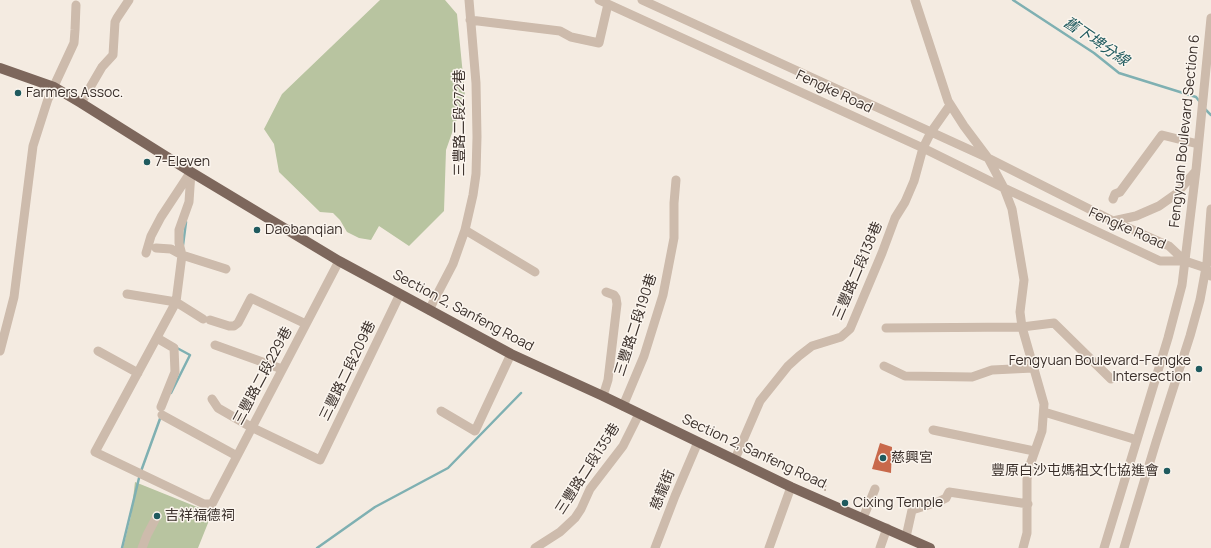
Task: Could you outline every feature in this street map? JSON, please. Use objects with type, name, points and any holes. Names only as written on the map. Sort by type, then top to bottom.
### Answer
[{"type":"main road","name":"Section 2, Sanfeng Road","points":[[0,68],[54,87],[81,102],[191,172],[339,261],[511,354],[603,396],[791,487],[930,548]]},
{"type":"street","points":[[81,102],[102,67],[113,55],[115,22],[129,0]]},
{"type":"street","name":"三豐路二段272巷","points":[[429,310],[453,264],[465,230],[475,181],[477,137],[476,83],[469,0]]},
{"type":"street","name":"Fengke Road","points":[[599,0],[923,148],[1160,262],[1185,261]]},
{"type":"street","name":"Fengke Road","points":[[642,0],[988,158],[1113,221],[1169,246],[1185,261]]},
{"type":"street","points":[[915,0],[950,105],[988,158],[1004,188],[1012,209],[1024,280],[1020,312],[1022,327],[1044,404],[1042,431],[1034,451],[1027,479],[1027,533],[1023,548]]},
{"type":"street","points":[[470,20],[560,31],[571,37],[599,43],[608,4]]},
{"type":"street","points":[[0,351],[14,297],[33,146],[48,99],[74,43],[76,30],[76,5]]},
{"type":"street","name":"Fengyuan Boulevard Section 6","points":[[1104,548],[1168,338],[1182,285],[1196,170],[1211,18]]},
{"type":"street","name":"三豐路二段138巷","points":[[735,459],[760,401],[788,366],[812,346],[841,337],[850,329],[895,218],[905,202],[914,181],[923,148],[931,132],[950,105]]},
{"type":"street","points":[[1113,199],[1115,194],[1120,192],[1162,135],[1198,144]]},
{"type":"street","points":[[1113,221],[1136,216],[1168,201],[1183,187],[1196,170]]},
{"type":"street","points":[[146,253],[151,236],[161,217],[191,172]]},
{"type":"street","points":[[98,351],[138,373],[176,302],[182,255],[179,243],[179,230],[189,202],[191,172]]},
{"type":"street","name":"三豐路二段190巷","points":[[623,406],[644,356],[663,295],[674,238],[674,203],[676,180]]},
{"type":"street","points":[[1124,548],[1209,272],[1211,209]]},
{"type":"street","points":[[465,230],[535,272]]},
{"type":"street","points":[[156,248],[171,249],[182,255],[226,269]]},
{"type":"street","name":"三豐路二段229巷","points":[[138,373],[95,452],[204,504],[212,504],[339,261]]},
{"type":"street","points":[[1185,261],[1209,272]]},
{"type":"street","points":[[603,396],[608,380],[617,304],[614,295],[606,292]]},
{"type":"street","points":[[127,294],[176,302],[207,320],[229,326],[234,326],[238,323],[251,298],[306,324]]},
{"type":"street","name":"三豐路二段209巷","points":[[251,427],[320,460],[400,294]]},
{"type":"street","points":[[886,328],[1022,327],[1054,324],[1110,379]]},
{"type":"street","points":[[157,338],[174,348],[175,372],[162,411],[237,456]]},
{"type":"street","points":[[215,346],[282,369]]},
{"type":"street","points":[[441,411],[476,431],[511,354]]},
{"type":"street","points":[[884,366],[905,376],[972,376],[992,370],[1033,368]]},
{"type":"street","points":[[212,400],[218,408],[251,427]]},
{"type":"street","points":[[1044,412],[1137,440]]},
{"type":"street","name":"三豐路二段135巷","points":[[535,548],[560,532],[575,518],[590,489],[623,446],[639,414]]},
{"type":"street","points":[[933,430],[1034,451]]},
{"type":"street","name":"慈龍街","points":[[655,548],[698,442]]},
{"type":"street","points":[[769,548],[791,487]]},
{"type":"street","points":[[863,518],[875,489]]},
{"type":"street","points":[[906,537],[912,510],[938,502],[946,498],[949,492],[1028,504]]},
{"type":"street","points":[[142,548],[157,516]]},
{"type":"street","points":[[880,548],[887,528]]},
{"type":"path","points":[[824,501],[826,480]]},
{"type":"green space","points":[[380,0],[445,0],[457,14],[465,96],[446,150],[444,211],[409,246],[379,226],[371,240],[359,238],[347,232],[340,220],[333,213],[320,212],[279,172],[274,144],[264,129],[282,94]]},
{"type":"green space","points":[[135,482],[212,513],[198,548],[123,548],[131,516]]},
{"type":"building","name":"慈興宮","points":[[880,443],[892,447],[891,473],[872,469]]},
{"type":"waterway","name":"舊下埤分線","points":[[1013,0],[1094,53],[1119,73],[1196,97],[1200,102]]},
{"type":"waterway","name":"舊下埤分線","points":[[1205,109],[1211,115]]},
{"type":"waterway","points":[[183,245],[186,222]]},
{"type":"waterway","points":[[171,393],[190,355],[177,348]]},
{"type":"waterway","points":[[317,548],[375,507],[448,468],[521,393]]},
{"type":"waterway","points":[[122,548],[140,474],[161,416]]},
{"type":"place","name":"Farmers Assoc.","points":[[18,93]]},
{"type":"place","name":"7-Eleven","points":[[147,162]]},
{"type":"place","name":"Daobanqian","points":[[257,230]]},
{"type":"place","name":"Fengyuan Boulevard-Fengke Intersection","points":[[1199,369]]},
{"type":"place","name":"慈興宮","points":[[883,458]]},
{"type":"place","name":"豐原白沙屯媽祖文化協進會","points":[[1167,471]]},
{"type":"place","name":"Cixing Temple","points":[[845,503]]},
{"type":"place","name":"吉祥福德祠","points":[[157,516]]}]
